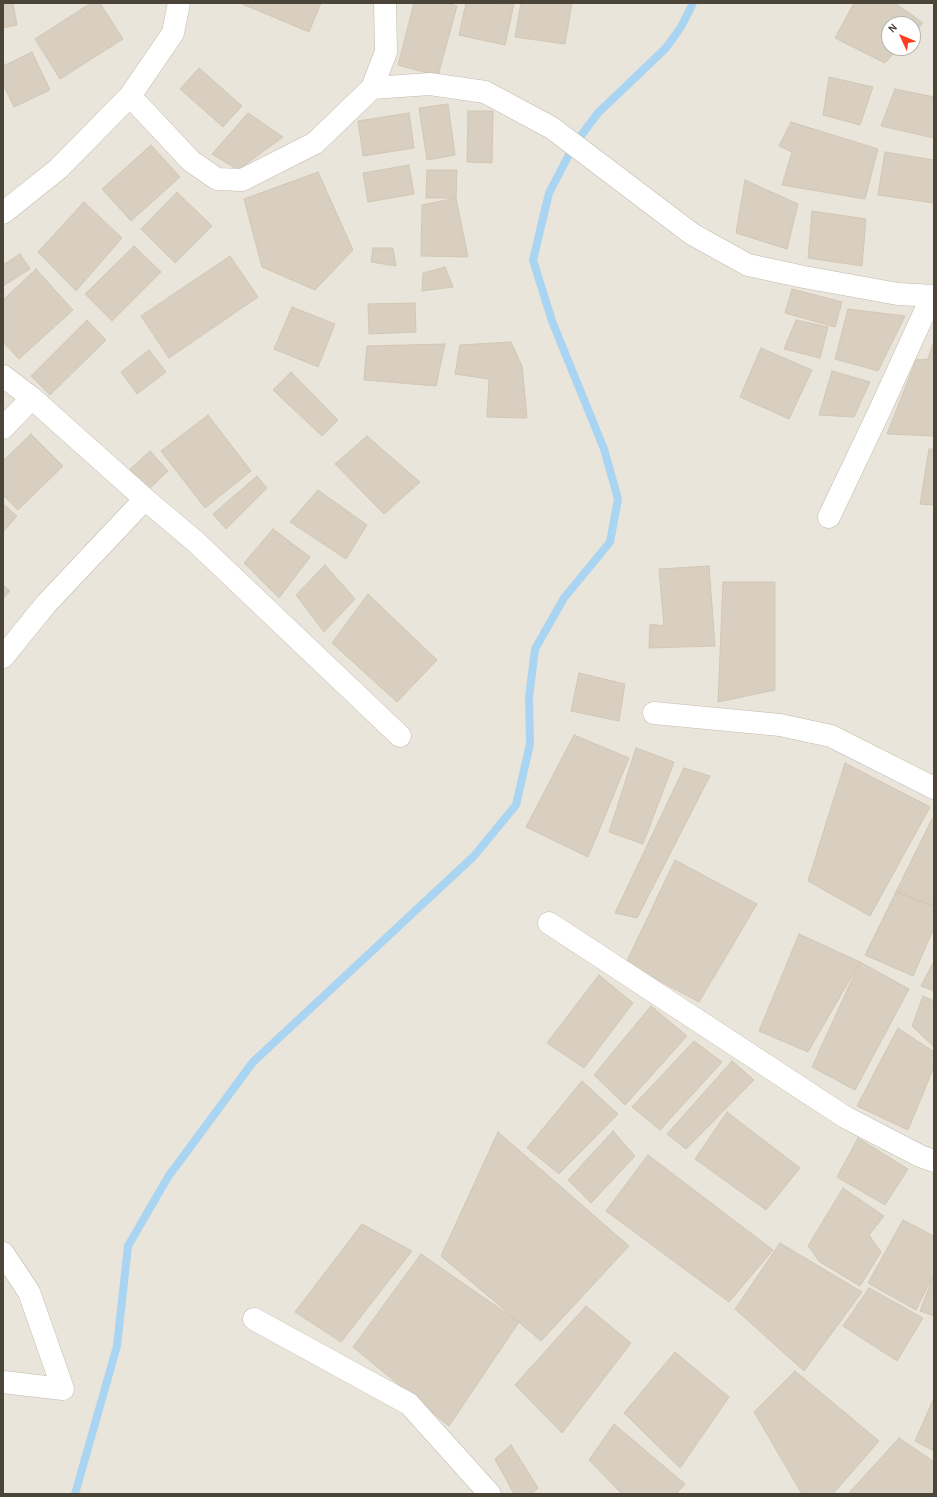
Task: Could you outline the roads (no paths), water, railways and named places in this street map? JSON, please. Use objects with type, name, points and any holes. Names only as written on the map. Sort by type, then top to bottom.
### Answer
[{"type":"street","points":[[3,213],[58,168],[130,96],[172,33],[179,3]]},
{"type":"street","points":[[130,96],[191,161],[217,179],[242,180],[315,143],[372,88],[386,52],[385,3]]},
{"type":"street","points":[[372,88],[430,84],[485,92],[552,128],[692,234],[748,265],[804,277],[891,292],[933,296],[829,517]]},
{"type":"street","points":[[3,376],[32,398],[145,499],[196,542],[400,736]]},
{"type":"street","points":[[3,428],[32,398]]},
{"type":"street","points":[[3,657],[46,604],[145,499]]},
{"type":"street","points":[[654,713],[780,725],[831,736],[934,788]]},
{"type":"street","points":[[549,923],[845,1117],[920,1156],[934,1161]]},
{"type":"street","points":[[3,1253],[29,1292],[63,1389],[3,1382]]},
{"type":"street","points":[[254,1320],[409,1404],[490,1494]]},
{"type":"waterway","points":[[75,1494],[117,1346],[128,1246],[168,1177],[253,1062],[474,856],[516,805],[530,744],[529,698],[535,649],[564,598],[610,542],[618,499],[604,449],[552,321],[533,260],[549,193],[574,145],[598,113],[666,48],[681,27],[693,3]]}]
